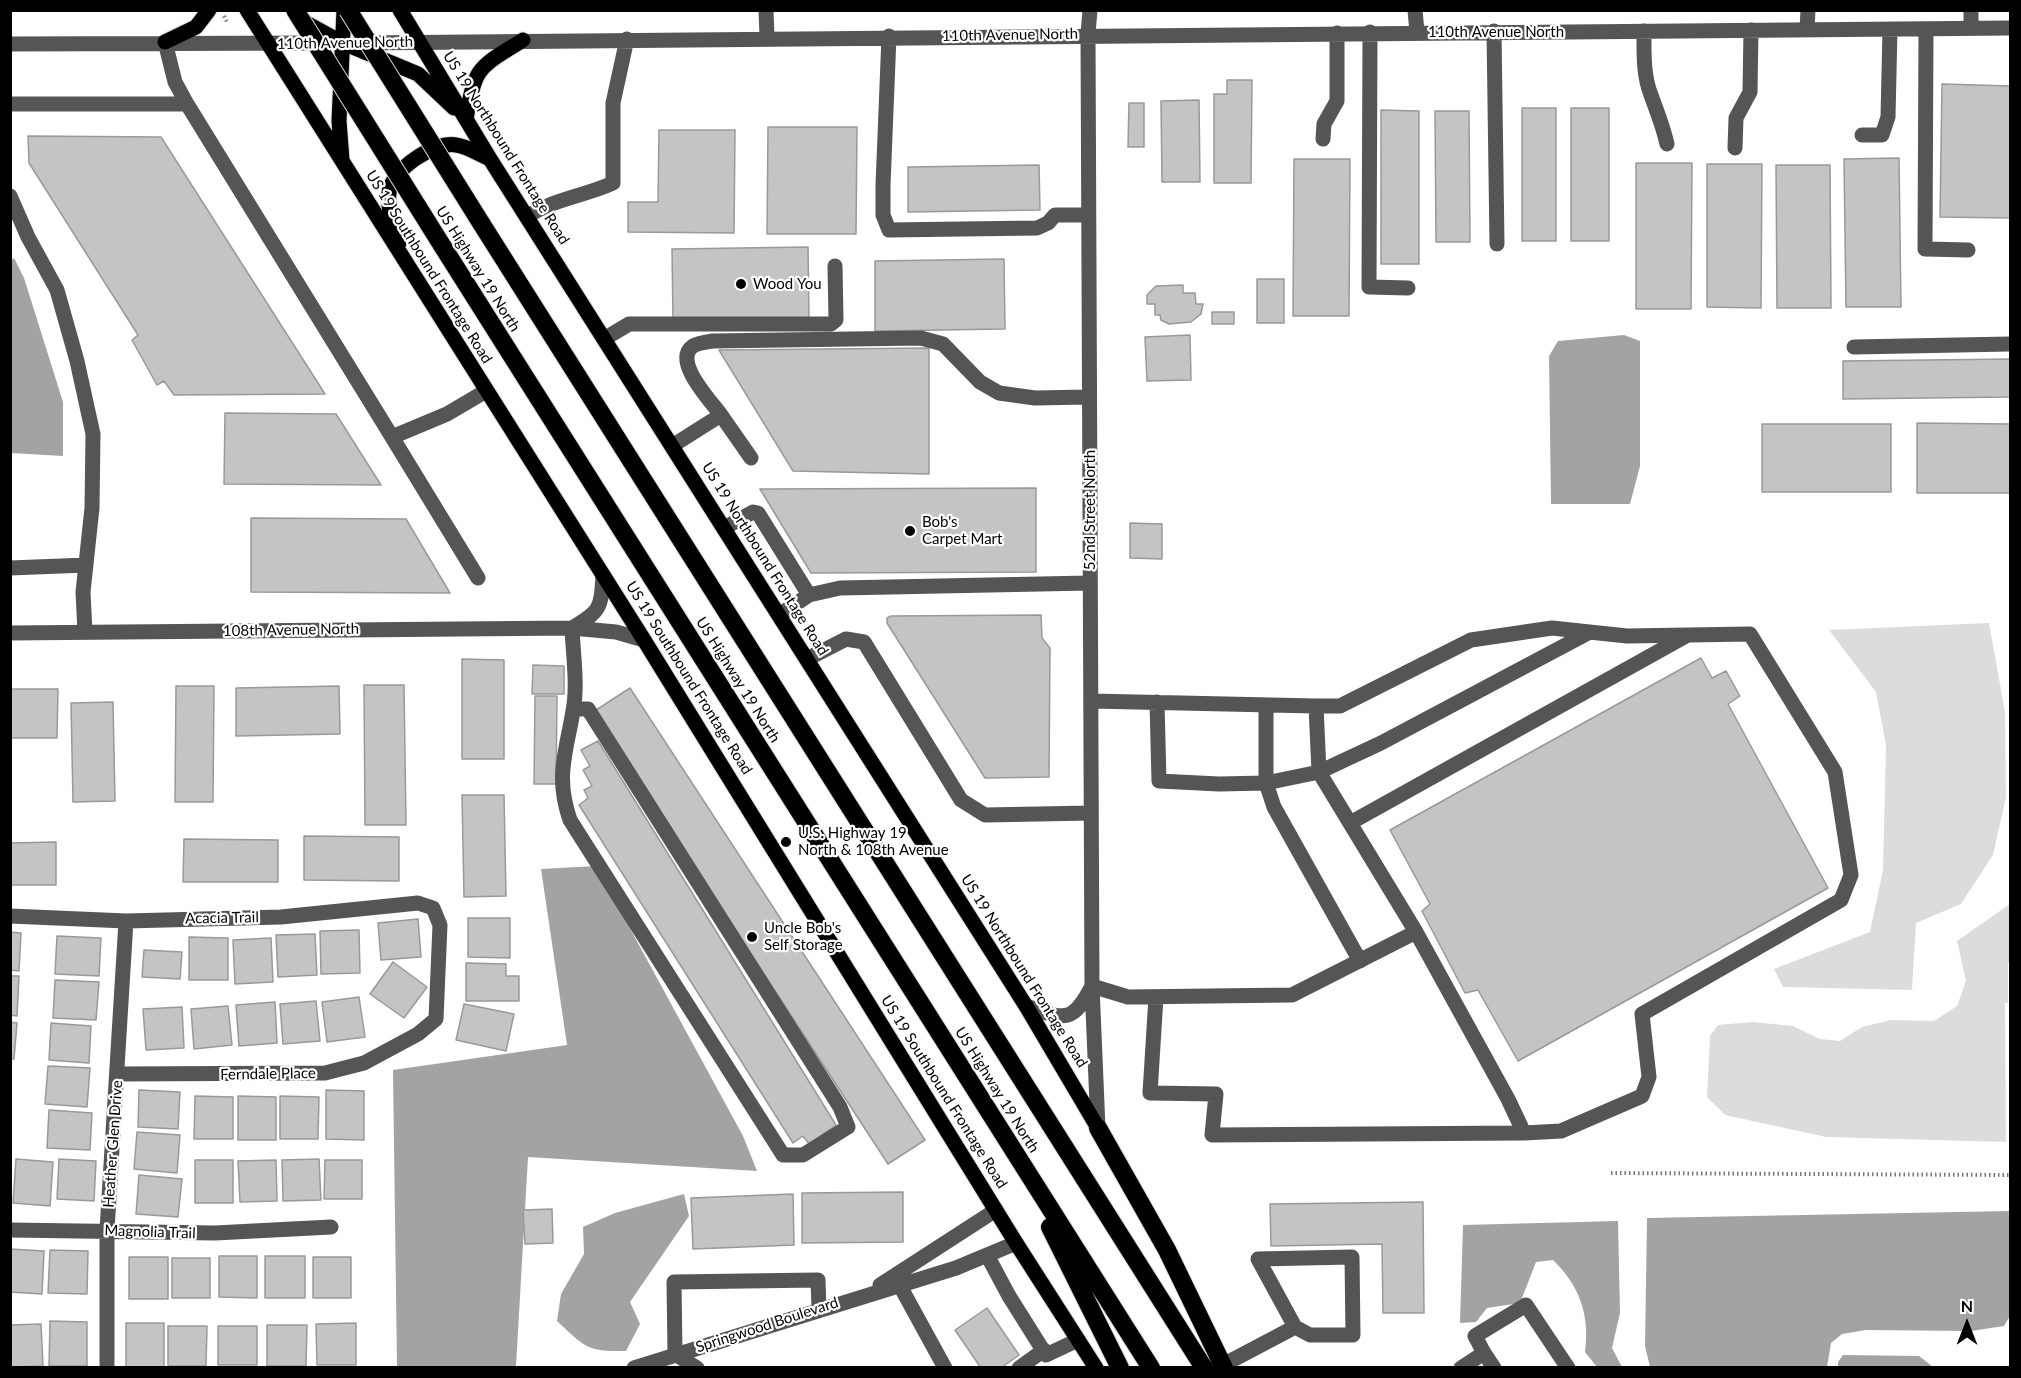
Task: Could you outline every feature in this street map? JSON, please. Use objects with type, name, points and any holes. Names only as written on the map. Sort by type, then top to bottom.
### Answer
[{"type":"highway","name":"US Highway 19 North","points":[[295,10],[1151,1368]]},
{"type":"highway","name":"US Highway 19 North","points":[[346,10],[1204,1368]]},
{"type":"highway","points":[[1098,1128],[1167,1250],[1224,1366]]},
{"type":"highway","points":[[1006,1139],[1120,1368]]},
{"type":"main road","points":[[165,42],[196,27],[208,10]]},
{"type":"main road","name":"US 19 Southbound Frontage Road","points":[[247,10],[644,640],[1016,1243],[1096,1368]]},
{"type":"main road","points":[[287,10],[343,43],[418,74],[466,119]]},
{"type":"main road","points":[[342,162],[339,121],[346,10]]},
{"type":"main road","name":"US 19 Northbound Frontage Road","points":[[400,10],[490,159],[1026,1006],[1098,1128]]},
{"type":"main road","points":[[466,119],[473,80],[484,64],[523,40]]},
{"type":"main road","points":[[406,265],[390,216],[389,192],[395,177],[421,153],[455,144],[490,159]]},
{"type":"street","points":[[766,10],[767,38]]},
{"type":"street","name":"52nd Street North","points":[[1090,10],[1088,215],[1092,986],[1098,1128]]},
{"type":"street","points":[[1415,10],[1417,32]]},
{"type":"street","points":[[1807,29],[1808,10]]},
{"type":"street","points":[[1971,10],[1971,28]]},
{"type":"street","name":"110th Avenue North","points":[[10,44],[165,42],[268,44],[1088,34],[2010,28]]},
{"type":"street","points":[[1862,135],[1882,135],[1888,117],[1890,29]]},
{"type":"street","points":[[1926,29],[1925,249],[1968,250]]},
{"type":"street","points":[[1644,30],[1645,70],[1650,94],[1661,117],[1667,144]]},
{"type":"street","points":[[1735,148],[1736,118],[1750,92],[1751,30]]},
{"type":"street","points":[[1370,32],[1369,287],[1408,288]]},
{"type":"street","points":[[1494,32],[1497,244]]},
{"type":"street","points":[[1323,139],[1324,124],[1337,101],[1337,33]]},
{"type":"street","points":[[889,36],[883,214],[889,230],[1037,228],[1048,223],[1055,215],[1088,215]]},
{"type":"street","points":[[527,217],[542,206],[590,193],[613,183],[613,103],[627,39]]},
{"type":"street","points":[[165,42],[175,82],[187,104],[478,578]]},
{"type":"street","points":[[10,104],[187,104]]},
{"type":"street","points":[[10,196],[28,237],[57,290],[77,361],[93,434],[92,508],[83,592],[85,632]]},
{"type":"street","points":[[604,339],[629,324],[831,324],[836,320],[835,266]]},
{"type":"street","points":[[751,458],[686,365],[686,354],[694,346],[712,340],[921,338],[943,344],[980,382],[999,393],[1035,398],[1089,397]]},
{"type":"street","points":[[1854,347],[2010,344]]},
{"type":"street","points":[[392,437],[447,414],[486,391]]},
{"type":"street","points":[[672,446],[721,415]]},
{"type":"street","points":[[724,528],[753,512],[758,513],[809,595]]},
{"type":"street","points":[[10,568],[86,565]]},
{"type":"street","points":[[574,710],[588,709],[840,1107],[848,1127],[803,1155],[783,1155],[570,820],[563,800],[563,751],[574,710],[572,628],[594,615],[602,599],[603,575]]},
{"type":"street","points":[[779,615],[809,595],[840,588],[1090,584]]},
{"type":"street","name":"108th Avenue North","points":[[10,633],[572,628],[616,632],[644,640]]},
{"type":"street","points":[[1091,701],[1340,706],[1471,640],[1552,628],[1627,636],[1750,634],[1835,772],[1851,875],[1841,900],[1642,1014],[1649,1077],[1642,1096],[1561,1131],[1212,1136],[1216,1094],[1150,1093],[1156,997]]},
{"type":"street","points":[[1157,702],[1159,781],[1219,784],[1266,783],[1319,772],[1381,743],[1590,632]]},
{"type":"street","points":[[1350,823],[1688,635]]},
{"type":"street","points":[[807,659],[846,639],[864,642],[961,800],[985,815],[1091,813]]},
{"type":"street","points":[[1266,705],[1266,783],[1274,807],[1359,961]]},
{"type":"street","points":[[1316,706],[1319,772],[1416,932],[1508,1099],[1524,1133]]},
{"type":"street","name":"Acacia Trail","points":[[10,916],[126,921],[281,917],[418,903],[433,908]]},
{"type":"street","name":"Ferndale Place","points":[[118,1074],[325,1073],[364,1063],[418,1034],[436,1019],[440,925],[433,908]]},
{"type":"street","name":"Heather Glen Drive","points":[[107,1368],[107,1230],[126,921]]},
{"type":"street","points":[[1026,1006],[1054,1016],[1070,1015],[1081,1008],[1092,986],[1128,997],[1292,995],[1416,932]]},
{"type":"street","name":"Springwood Boulevard","points":[[867,1294],[996,1210]]},
{"type":"street","name":"Magnolia Trail","points":[[10,1230],[215,1233],[289,1231],[331,1227]]},
{"type":"street","name":"Springwood Boulevard","points":[[634,1368],[956,1268],[1016,1243]]},
{"type":"street","points":[[987,1255],[1009,1296],[1046,1355],[1078,1340]]},
{"type":"street","points":[[1352,1257],[1353,1335],[1310,1335],[1295,1327],[1258,1259],[1352,1257]]},
{"type":"street","points":[[697,1368],[675,1354],[674,1282],[818,1280],[819,1309]]},
{"type":"street","points":[[899,1284],[945,1368]]},
{"type":"street","points":[[1494,1368],[1475,1336],[1526,1305],[1568,1368]]},
{"type":"street","points":[[1224,1366],[1295,1327]]},
{"type":"street","points":[[1019,1368],[1044,1350]]},
{"type":"street","points":[[1461,1368],[1484,1353]]},
{"type":"path","points":[[225,17],[230,14]]},
{"type":"path","points":[[1611,1173],[2010,1176]]},
{"type":"shaded area","points":[[14,258],[24,278],[63,402],[63,456],[11,453],[10,262]]},
{"type":"shaded area","points":[[1624,335],[1640,341],[1640,466],[1630,504],[1551,504],[1549,356],[1558,341]]},
{"type":"shaded area","points":[[1989,623],[2005,712],[2006,797],[1993,855],[1961,904],[1916,923],[1912,990],[1783,987],[1774,969],[1870,932],[1883,870],[1886,745],[1876,692],[1829,630]]},
{"type":"shaded area","points":[[596,866],[743,1136],[757,1171],[528,1157],[516,1366],[397,1367],[393,1070],[567,1045],[541,869]]},
{"type":"shaded area","points":[[2010,904],[2008,1003],[2005,1003],[2006,1142],[1826,1137],[1725,1115],[1707,1097],[1710,1036],[1718,1025],[1753,1022],[1793,1026],[1820,1039],[1840,1041],[1862,1027],[1891,1020],[1934,1021],[1957,1006],[1966,981],[1957,941]]},
{"type":"shaded area","points":[[684,1194],[689,1216],[630,1302],[640,1324],[626,1351],[594,1349],[574,1337],[557,1321],[561,1294],[584,1254],[583,1227],[615,1213]]},
{"type":"shaded area","points":[[2010,1211],[2010,1316],[2004,1326],[1971,1331],[1866,1330],[1842,1334],[1831,1343],[1827,1367],[1650,1367],[1645,1346],[1647,1218]]},
{"type":"shaded area","points":[[1618,1221],[1620,1313],[1612,1348],[1622,1367],[1597,1367],[1585,1352],[1586,1326],[1581,1302],[1570,1280],[1553,1260],[1536,1262],[1520,1303],[1487,1308],[1476,1322],[1460,1323],[1463,1225]]},
{"type":"shaded area","points":[[1843,1355],[1919,1356],[1933,1367],[1838,1367],[1838,1362]]},
{"type":"building","points":[[1227,80],[1252,80],[1251,183],[1214,183],[1214,94],[1227,94]]},
{"type":"building","points":[[1942,84],[2010,86],[2010,218],[1940,217]]},
{"type":"building","points":[[1199,100],[1200,182],[1162,182],[1161,101]]},
{"type":"building","points":[[1129,103],[1144,103],[1144,147],[1128,147]]},
{"type":"building","points":[[1522,108],[1556,108],[1556,241],[1522,241]]},
{"type":"building","points":[[1571,108],[1609,108],[1609,241],[1571,241]]},
{"type":"building","points":[[1381,110],[1419,111],[1419,264],[1381,264]]},
{"type":"building","points":[[1435,111],[1469,111],[1470,242],[1436,242]]},
{"type":"building","points":[[768,127],[857,127],[856,234],[767,234]]},
{"type":"building","points":[[659,130],[735,130],[734,233],[628,232],[628,202],[658,202]]},
{"type":"building","points":[[28,136],[161,137],[325,394],[174,395],[164,381],[157,385],[132,340],[138,335],[29,163]]},
{"type":"building","points":[[1899,158],[1901,307],[1846,307],[1844,159]]},
{"type":"building","points":[[1294,159],[1350,159],[1349,316],[1293,316]]},
{"type":"building","points":[[1636,163],[1692,163],[1691,309],[1636,309]]},
{"type":"building","points":[[1707,164],[1762,164],[1761,308],[1707,307]]},
{"type":"building","points":[[1039,165],[1040,210],[908,212],[908,167]]},
{"type":"building","points":[[1776,165],[1830,165],[1831,308],[1777,308]]},
{"type":"building","name":"Wood You","points":[[808,247],[809,319],[673,321],[672,249]]},
{"type":"building","points":[[1004,259],[1005,329],[875,331],[875,261]]},
{"type":"building","points":[[1257,279],[1284,279],[1284,323],[1257,323]]},
{"type":"building","points":[[1183,285],[1183,293],[1195,293],[1196,304],[1203,304],[1201,314],[1191,322],[1169,324],[1161,320],[1160,315],[1155,315],[1155,304],[1147,304],[1147,295],[1156,286]]},
{"type":"building","points":[[1212,312],[1234,312],[1234,324],[1212,324]]},
{"type":"building","points":[[1190,335],[1191,380],[1147,381],[1145,337]]},
{"type":"building","points":[[929,348],[929,474],[793,471],[719,350]]},
{"type":"building","points":[[2010,359],[2010,397],[1843,399],[1843,361]]},
{"type":"building","points":[[225,413],[336,414],[381,485],[224,484]]},
{"type":"building","points":[[1917,423],[2010,424],[2010,493],[1917,493]]},
{"type":"building","points":[[1762,424],[1891,424],[1891,492],[1762,492]]},
{"type":"building","name":"Bob's Carpet Mart","points":[[1036,488],[1036,572],[811,573],[760,489]]},
{"type":"building","points":[[251,518],[406,519],[450,593],[251,592]]},
{"type":"building","points":[[1130,523],[1162,524],[1162,559],[1130,558]]},
{"type":"building","points":[[1041,615],[1042,638],[1050,648],[1049,777],[985,778],[887,623],[887,618],[891,616]]},
{"type":"building","points":[[1701,658],[1712,678],[1726,671],[1740,696],[1728,704],[1828,888],[1518,1061],[1478,990],[1465,993],[1422,911],[1430,904],[1390,830]]},
{"type":"building","points":[[462,659],[504,660],[504,759],[462,759]]},
{"type":"building","points":[[533,665],[564,666],[564,694],[532,694]]},
{"type":"building","points":[[364,685],[404,685],[406,825],[365,825]]},
{"type":"building","points":[[176,686],[214,686],[213,802],[175,802]]},
{"type":"building","points":[[339,686],[340,734],[236,736],[236,688]]},
{"type":"building","points":[[630,688],[925,1140],[888,1164],[593,712]]},
{"type":"building","points":[[10,689],[58,689],[57,738],[10,738]]},
{"type":"building","points":[[535,696],[557,696],[556,784],[534,784]]},
{"type":"building","points":[[113,702],[115,801],[73,802],[71,703]]},
{"type":"building","points":[[598,741],[836,1125],[809,1144],[803,1136],[793,1143],[579,805],[588,798],[584,790],[592,786],[583,770],[590,766],[581,750]]},
{"type":"building","points":[[462,795],[504,795],[506,896],[464,897]]},
{"type":"building","points":[[304,836],[399,837],[399,881],[304,880]]},
{"type":"building","points":[[184,839],[278,840],[278,882],[183,882]]},
{"type":"building","points":[[56,842],[56,885],[10,885],[10,843]]},
{"type":"building","points":[[468,918],[510,918],[510,958],[468,957]]},
{"type":"building","points":[[418,919],[421,957],[381,960],[378,923]]},
{"type":"building","points":[[359,930],[360,973],[321,974],[320,931]]},
{"type":"building","points":[[10,932],[21,933],[19,971],[10,970]]},
{"type":"building","points":[[315,934],[317,975],[278,977],[276,935]]},
{"type":"building","points":[[57,936],[101,938],[99,976],[55,974]]},
{"type":"building","points":[[189,937],[228,938],[228,980],[189,980]]},
{"type":"building","points":[[271,938],[273,982],[235,984],[233,940]]},
{"type":"building","points":[[144,950],[182,952],[180,979],[142,977]]},
{"type":"building","points":[[393,962],[427,987],[404,1018],[370,994]]},
{"type":"building","points":[[466,963],[506,964],[506,976],[519,976],[519,1001],[466,1001]]},
{"type":"building","points":[[10,976],[19,976],[17,1016],[10,1015]]},
{"type":"building","points":[[55,980],[99,982],[96,1020],[53,1018]]},
{"type":"building","points":[[359,997],[365,1037],[327,1042],[322,1002]]},
{"type":"building","points":[[316,1001],[320,1041],[283,1044],[280,1004]]},
{"type":"building","points":[[275,1002],[277,1043],[239,1046],[236,1005]]},
{"type":"building","points":[[464,1004],[514,1014],[506,1051],[456,1040]]},
{"type":"building","points":[[228,1006],[232,1045],[194,1049],[191,1009]]},
{"type":"building","points":[[182,1007],[184,1048],[146,1050],[143,1009]]},
{"type":"building","points":[[10,1022],[17,1023],[14,1059],[10,1059]]},
{"type":"building","points":[[51,1023],[91,1026],[89,1063],[49,1060]]},
{"type":"building","points":[[48,1066],[90,1068],[87,1107],[45,1104]]},
{"type":"building","points":[[139,1090],[180,1092],[178,1129],[138,1127]]},
{"type":"building","points":[[326,1090],[364,1091],[364,1140],[326,1139]]},
{"type":"building","points":[[195,1096],[233,1097],[233,1139],[194,1139]]},
{"type":"building","points":[[238,1096],[276,1097],[276,1140],[238,1140]]},
{"type":"building","points":[[280,1096],[319,1097],[318,1139],[280,1139]]},
{"type":"building","points":[[49,1110],[92,1113],[90,1150],[47,1148]]},
{"type":"building","points":[[137,1132],[180,1135],[177,1173],[134,1169]]},
{"type":"building","points":[[16,1159],[53,1162],[50,1206],[13,1203]]},
{"type":"building","points":[[59,1159],[96,1161],[94,1201],[57,1199]]},
{"type":"building","points":[[319,1159],[321,1200],[283,1201],[282,1160]]},
{"type":"building","points":[[195,1160],[233,1160],[233,1203],[195,1203]]},
{"type":"building","points":[[276,1160],[277,1201],[240,1202],[238,1161]]},
{"type":"building","points":[[325,1160],[362,1160],[362,1199],[324,1199]]},
{"type":"building","points":[[139,1175],[182,1179],[178,1217],[136,1214]]},
{"type":"building","points":[[903,1192],[903,1242],[802,1243],[802,1193]]},
{"type":"building","points":[[793,1194],[794,1245],[693,1249],[691,1198]]},
{"type":"building","points":[[1423,1202],[1424,1313],[1383,1313],[1382,1244],[1271,1246],[1270,1204]]},
{"type":"building","points":[[552,1209],[553,1243],[525,1244],[523,1210]]},
{"type":"building","points":[[10,1249],[44,1251],[42,1294],[10,1292]]},
{"type":"building","points":[[50,1250],[88,1251],[87,1294],[48,1293]]},
{"type":"building","points":[[219,1256],[257,1256],[257,1298],[219,1297]]},
{"type":"building","points":[[265,1256],[305,1256],[305,1298],[265,1298]]},
{"type":"building","points":[[129,1257],[168,1257],[168,1299],[129,1299]]},
{"type":"building","points":[[313,1257],[351,1257],[351,1298],[313,1298]]},
{"type":"building","points":[[172,1258],[210,1258],[210,1298],[172,1298]]},
{"type":"building","points":[[987,1308],[1019,1355],[1001,1368],[981,1368],[955,1330]]},
{"type":"building","points":[[50,1321],[87,1322],[87,1366],[49,1366]]},
{"type":"building","points":[[126,1323],[164,1323],[164,1367],[126,1367]]},
{"type":"building","points":[[356,1323],[356,1365],[317,1365],[316,1324]]},
{"type":"building","points":[[41,1324],[43,1366],[10,1367],[10,1325]]},
{"type":"building","points":[[267,1325],[307,1325],[306,1366],[267,1366]]},
{"type":"building","points":[[168,1326],[207,1326],[206,1366],[168,1366]]},
{"type":"building","points":[[218,1326],[257,1326],[257,1365],[218,1365]]},
{"type":"place","name":"Wood You","points":[[741,284]]},
{"type":"place","name":"Bob's Carpet Mart","points":[[910,531]]},
{"type":"place","name":"U.S. Highway 19 North & 108th Avenue","points":[[786,842]]},
{"type":"place","name":"Uncle Bob's Self Storage","points":[[752,937]]}]
